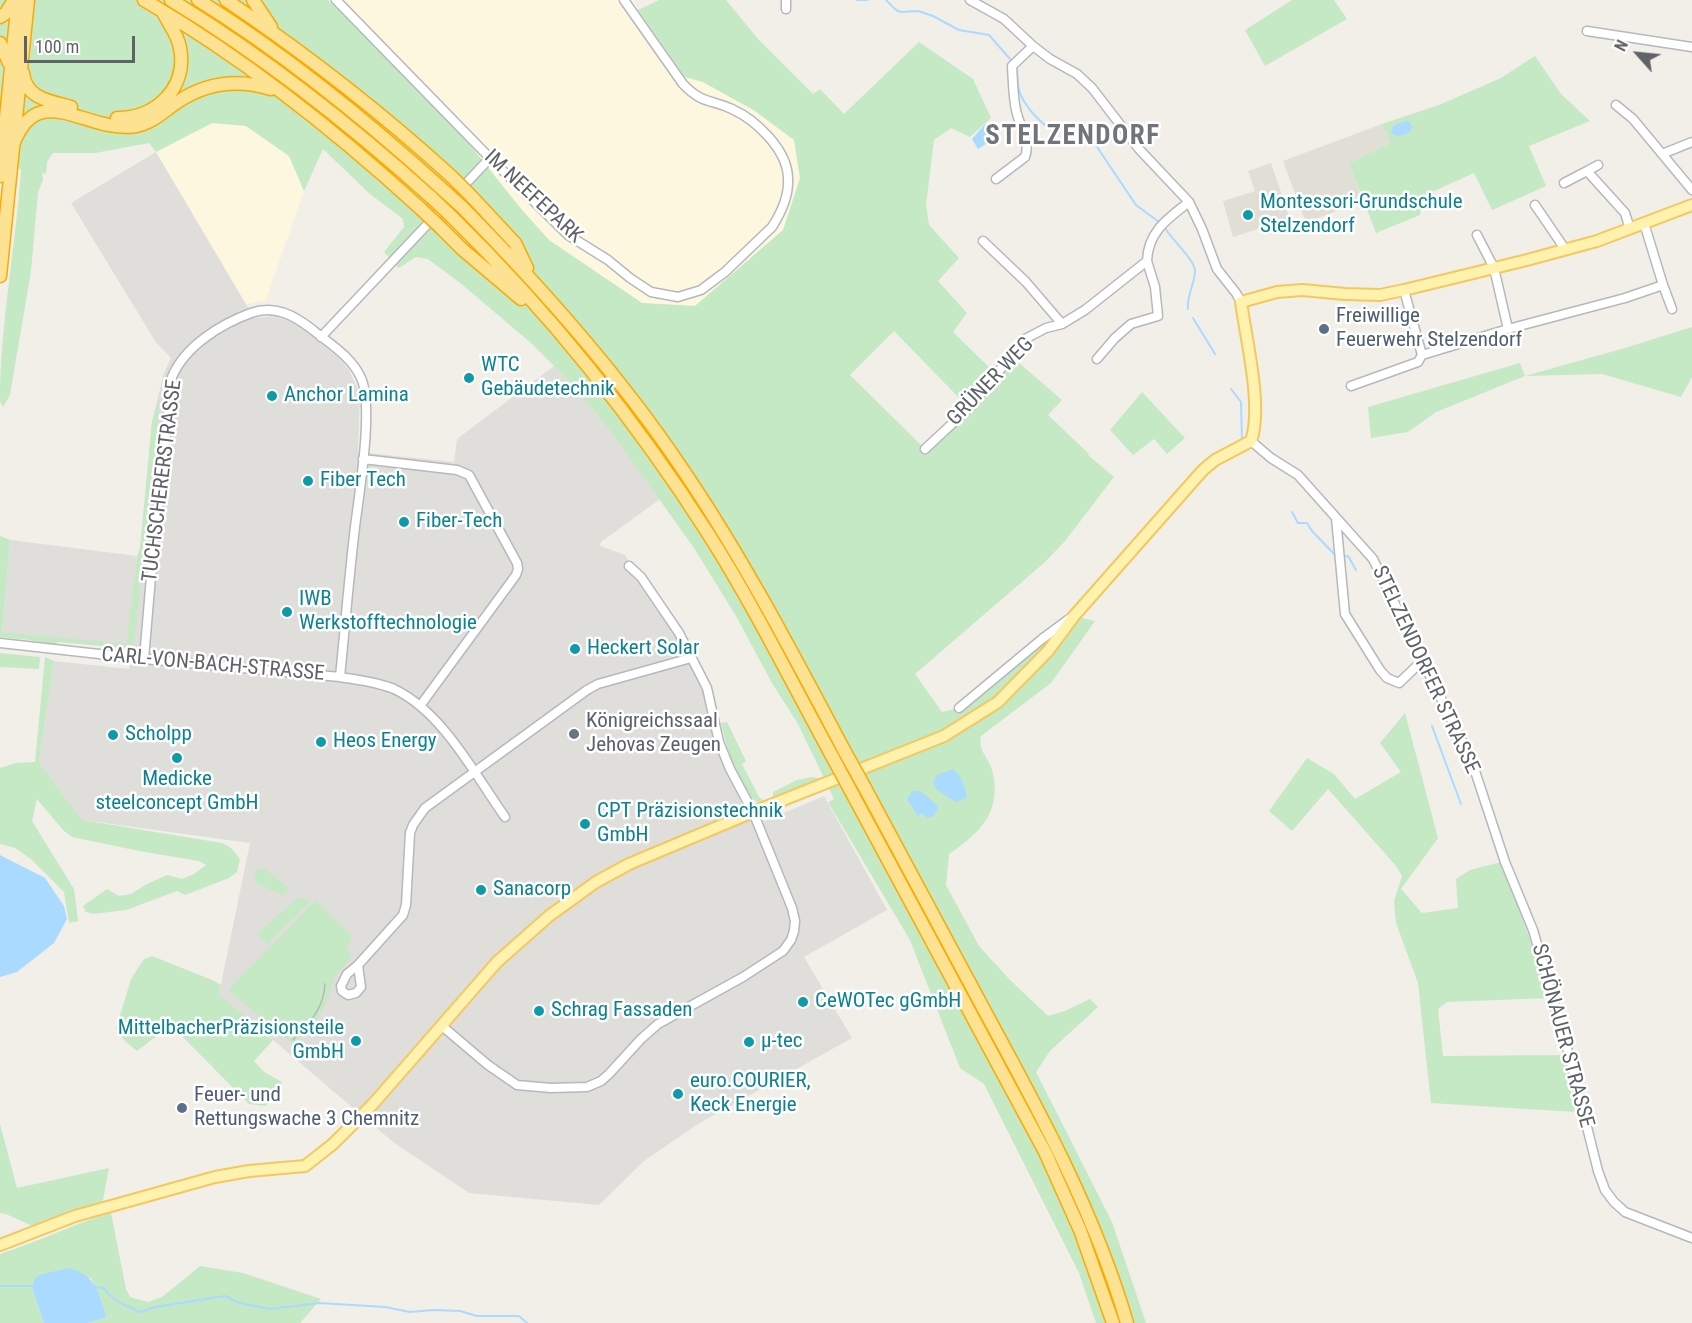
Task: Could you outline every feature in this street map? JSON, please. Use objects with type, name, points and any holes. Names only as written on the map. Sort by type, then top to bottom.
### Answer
[{"type":"highway","points":[[0,17],[16,0]]},
{"type":"highway","points":[[0,176],[16,0]]},
{"type":"highway","points":[[0,276],[28,0]]},
{"type":"highway","points":[[144,0],[281,91],[369,162],[462,249],[515,292],[556,336],[573,346]]},
{"type":"highway","points":[[171,0],[279,72],[345,122],[432,198],[516,282],[573,346],[666,469],[710,537],[770,640],[1044,1152],[1076,1221],[1113,1323]]},
{"type":"highway","points":[[198,0],[281,56],[355,112],[462,207],[534,282],[626,391],[679,464],[723,532],[768,609],[1017,1069],[1056,1144],[1091,1220],[1127,1323]]},
{"type":"highway","points":[[226,0],[285,40]]},
{"type":"highway","points":[[253,0],[271,28],[385,118],[472,197],[515,243],[534,282]]},
{"type":"highway","points":[[22,60],[26,84],[39,98],[118,118],[141,116],[161,105],[175,87],[180,74],[182,62],[179,41],[162,10]]},
{"type":"highway","points":[[0,43],[8,58],[10,76]]},
{"type":"highway","points":[[13,145],[24,122],[44,111],[54,110],[113,125],[137,125],[157,117],[194,93],[218,84],[244,83],[281,91]]},
{"type":"main road","points":[[0,1245],[85,1213],[215,1177],[249,1171],[305,1166],[326,1151],[346,1132],[497,962],[564,904],[596,882],[629,864],[944,736],[998,702],[1048,651],[1074,615],[1203,470],[1215,460],[1251,441],[1254,432],[1254,396],[1241,302],[1277,292],[1380,295],[1404,290],[1597,241],[1692,205]]},
{"type":"street","name":"IM NEEFEPARK","points":[[336,0],[568,235],[608,260],[641,286],[660,295],[678,297],[701,290],[725,272],[772,227],[784,202],[789,178],[786,165],[779,152],[754,122],[732,109],[699,99],[683,84],[624,0]]},
{"type":"street","points":[[970,0],[1004,19],[1033,46],[1050,59],[1077,74],[1092,88],[1139,149],[1189,202],[1217,268],[1241,302]]},
{"type":"street","points":[[1587,31],[1692,47]]},
{"type":"street","points":[[996,179],[1025,157],[1027,151],[1027,142],[1016,111],[1012,66],[1033,46]]},
{"type":"street","points":[[1616,105],[1633,119],[1692,190]]},
{"type":"street","points":[[1662,154],[1692,142]]},
{"type":"street","points":[[321,337],[490,158]]},
{"type":"street","points":[[1564,183],[1598,165]]},
{"type":"street","points":[[1587,171],[1625,213],[1630,229]]},
{"type":"street","points":[[1097,359],[1131,324],[1158,316],[1155,286],[1147,261],[1147,247],[1170,217],[1189,202]]},
{"type":"street","points":[[1535,205],[1566,249]]},
{"type":"street","points":[[1644,224],[1672,309]]},
{"type":"street","points":[[1477,235],[1494,268],[1508,329]]},
{"type":"street","points":[[983,241],[1026,282],[1062,324]]},
{"type":"street","name":"GRÜNER WEG","points":[[925,449],[969,408],[1025,339],[1046,328],[1062,324],[1114,288],[1147,261]]},
{"type":"street","points":[[1351,386],[1418,362],[1422,355],[1625,298],[1663,285]]},
{"type":"street","points":[[1404,290],[1422,355]]},
{"type":"street","name":"TUCHSCHERERSTRASSE","points":[[144,659],[172,377],[184,356],[195,345],[230,323],[254,312],[272,310],[298,318],[344,355],[361,378],[366,393],[363,459],[340,677]]},
{"type":"street","name":"STELZENDORFER STRASSE","points":[[1251,441],[1298,475],[1373,559],[1472,762],[1479,787]]},
{"type":"street","points":[[363,459],[457,470],[469,475],[517,563],[516,575],[420,706]]},
{"type":"street","points":[[1336,517],[1345,614],[1387,678],[1399,683],[1422,661]]},
{"type":"street","points":[[442,1026],[488,1065],[518,1085],[533,1088],[587,1087],[601,1081],[658,1024],[769,960],[783,951],[791,940],[795,921],[792,908],[753,812],[730,770],[719,742],[707,688],[679,633],[641,577],[629,566]]},
{"type":"street","points":[[959,708],[1074,615]]},
{"type":"street","name":"CARL-VON-BACH-STRASSE","points":[[0,643],[340,677],[387,687],[420,706],[440,726],[505,818]]},
{"type":"street","points":[[358,965],[404,915],[410,833],[418,816],[429,805],[597,684],[691,658]]},
{"type":"street","name":"SCHÖNAUER STRASSE","points":[[1479,787],[1505,862],[1533,930],[1605,1190],[1625,1212],[1692,1238]]},
{"type":"shaded area","points":[[329,0],[634,0],[638,10],[685,77],[703,82],[755,111],[794,140],[800,179],[783,230],[695,306],[642,303],[549,240],[466,140],[419,89]]},
{"type":"shaded area","points":[[212,123],[245,125],[289,156],[304,191],[266,300],[246,304],[156,152]]},
{"type":"shaded area","points":[[1382,124],[1390,143],[1349,163],[1363,200],[1306,223],[1283,161]]},
{"type":"shaded area","points":[[156,152],[254,318],[274,316],[295,322],[340,359],[349,370],[360,394],[358,452],[454,462],[457,439],[554,366],[572,384],[660,499],[601,542],[600,546],[625,555],[682,646],[704,690],[716,744],[726,771],[740,797],[742,809],[765,821],[824,796],[887,910],[804,957],[852,1038],[698,1124],[644,1161],[599,1205],[469,1193],[393,1142],[219,994],[250,843],[82,820],[39,762],[54,661],[129,669],[152,422],[164,373],[171,358],[155,341],[71,203]]},
{"type":"shaded area","points":[[1271,163],[1290,219],[1233,237],[1223,201],[1255,191],[1248,171]]},
{"type":"shaded area","points":[[10,540],[137,556],[126,645],[2,632]]},
{"type":"green space","points":[[0,0],[328,0],[419,89],[466,140],[549,240],[642,303],[695,306],[783,230],[800,178],[794,140],[755,111],[703,82],[685,77],[638,10],[659,0],[726,0],[758,39],[813,94],[820,89],[844,114],[919,42],[973,79],[991,118],[970,137],[951,128],[934,140],[926,205],[929,225],[959,258],[938,281],[967,313],[953,332],[997,375],[1012,357],[1062,400],[1048,415],[1114,477],[1065,541],[1045,562],[915,674],[942,712],[959,708],[1074,616],[1095,621],[1051,683],[981,736],[982,750],[992,770],[995,785],[994,797],[986,820],[979,829],[949,854],[946,885],[979,946],[1048,1016],[1090,999],[1098,1007],[1050,1051],[1036,1072],[1112,1222],[1146,1323],[1096,1323],[1079,1273],[984,1084],[960,1068],[910,940],[828,802],[834,799],[798,724],[694,548],[617,440],[572,384],[530,342],[428,259],[416,257],[399,268],[384,252],[404,227],[403,219],[370,194],[323,149],[304,191],[289,156],[246,126],[212,123],[156,152],[149,143],[95,153],[53,153],[47,162],[46,174],[42,173],[43,180],[38,192],[31,271],[10,395],[3,407],[0,401],[5,314],[21,169],[0,164]],"holes":[[[894,331],[969,408],[924,448],[850,375]]]},
{"type":"green space","points":[[1292,0],[1334,0],[1347,19],[1265,66],[1245,30]]},
{"type":"green space","points":[[1535,56],[1561,94],[1590,121],[1529,146],[1546,186],[1492,210],[1474,173],[1425,195],[1420,215],[1376,233],[1349,163],[1390,143],[1382,124],[1439,105],[1501,78]]},
{"type":"green space","points":[[1692,327],[1692,377],[1681,397],[1602,374],[1525,376]]},
{"type":"green space","points":[[1520,363],[1525,376],[1436,412],[1408,432],[1371,438],[1368,407]]},
{"type":"green space","points":[[1142,392],[1185,438],[1167,454],[1154,439],[1133,455],[1110,430]]},
{"type":"green space","points":[[159,396],[134,644],[125,648],[57,642],[56,646],[0,637],[0,536],[10,540],[2,632],[126,644],[137,556],[140,548],[152,422]]},
{"type":"green space","points":[[0,653],[40,657],[39,669],[0,667]]},
{"type":"green space","points":[[45,657],[54,661],[39,762],[82,820],[222,843],[231,848],[240,859],[237,872],[229,878],[185,895],[177,891],[126,910],[93,914],[86,912],[83,906],[107,889],[119,896],[131,894],[167,875],[182,879],[206,865],[199,861],[72,837],[63,830],[37,799],[32,821],[74,889],[78,921],[69,923],[64,892],[31,859],[15,848],[0,844],[0,768],[16,763],[35,762]]},
{"type":"green space","points":[[1405,713],[1438,838],[1401,889],[1422,913],[1458,908],[1456,879],[1470,870],[1501,862],[1549,998],[1447,1002],[1438,1009],[1443,1056],[1564,1055],[1575,1112],[1431,1103],[1418,983],[1396,923],[1394,901],[1402,876],[1396,866],[1328,789],[1292,831],[1269,811],[1307,758],[1334,774],[1355,799],[1401,772],[1380,743]]},
{"type":"green space","points":[[727,722],[746,761],[742,764],[759,797],[764,801],[758,802],[751,798],[739,779],[721,723]]},
{"type":"green space","points":[[812,777],[822,779],[773,799],[773,792],[797,780]]},
{"type":"green space","points":[[257,869],[265,869],[290,889],[282,895],[256,883],[254,878]]},
{"type":"green space","points":[[302,897],[311,901],[267,944],[257,933]]},
{"type":"green space","points":[[316,900],[352,936],[346,951],[352,957],[335,976],[320,1016],[293,1044],[228,990]]},
{"type":"green space","points":[[152,956],[221,985],[219,994],[273,1040],[254,1061],[264,1072],[282,1082],[280,1096],[265,1106],[249,1104],[171,1025],[137,1051],[125,1041],[116,1029],[131,979],[144,959]]},
{"type":"green space","points":[[0,1124],[17,1188],[109,1168],[103,1200],[37,1228],[0,1213]]},
{"type":"green space","points":[[111,1213],[126,1289],[130,1297],[148,1302],[162,1297],[200,1266],[243,1273],[321,1299],[300,1323],[88,1323],[105,1317],[102,1301],[91,1278],[34,1279],[32,1288],[44,1323],[0,1323],[0,1254]]},
{"type":"water","points":[[1405,121],[1410,122],[1412,128],[1407,134],[1397,136],[1391,133],[1393,126]]},
{"type":"water","points":[[985,124],[995,134],[993,139],[978,149],[972,139]]},
{"type":"water","points":[[953,769],[963,782],[967,798],[956,802],[936,789],[933,783],[937,775]]},
{"type":"water","points":[[912,791],[920,791],[938,806],[933,816],[928,818],[921,813],[918,816],[907,799]]},
{"type":"water","points":[[0,855],[45,878],[64,906],[67,919],[54,943],[17,972],[0,977]]},
{"type":"water","points":[[68,1268],[84,1275],[95,1286],[106,1317],[88,1323],[44,1323],[32,1288],[34,1279],[40,1275]]},
{"type":"waterway","points":[[857,0],[867,0]]},
{"type":"waterway","points":[[886,0],[901,12],[918,11],[959,30],[989,35],[1010,59]]},
{"type":"waterway","points":[[1017,70],[1021,95],[1037,118],[1052,129],[1071,128],[1089,135],[1136,205],[1159,222]]},
{"type":"waterway","points":[[1165,228],[1194,266],[1195,276],[1188,299],[1188,309]]},
{"type":"waterway","points":[[1193,318],[1215,354]]},
{"type":"waterway","points":[[1231,389],[1241,402],[1242,440]]},
{"type":"waterway","points":[[1292,512],[1298,523],[1307,523],[1337,557]]},
{"type":"waterway","points":[[1342,557],[1348,556],[1356,570]]},
{"type":"waterway","points":[[1432,726],[1461,804]]},
{"type":"waterway","points":[[0,1286],[32,1286]]},
{"type":"waterway","points":[[95,1287],[104,1288],[116,1300],[141,1312],[155,1307],[225,1296],[240,1303],[270,1309],[319,1303],[385,1307],[410,1312],[433,1310],[460,1311],[477,1316],[519,1316],[527,1323]]},
{"type":"tram line","points":[[293,1040],[319,1008],[325,984]]},
{"type":"place","name":"Montessori-Grundschule Stelzendorf","points":[[1248,215]]},
{"type":"place","name":"Freiwillige Feuerwehr Stelzendorf","points":[[1324,329]]},
{"type":"place","name":"WTC Gebäudetechnik","points":[[469,378]]},
{"type":"place","name":"Anchor Lamina","points":[[272,396]]},
{"type":"place","name":"Fiber Tech","points":[[308,481]]},
{"type":"place","name":"Fiber-Tech","points":[[404,522]]},
{"type":"place","name":"IWB Werkstofftechnologie","points":[[287,612]]},
{"type":"place","name":"Heckert Solar","points":[[575,649]]},
{"type":"place","name":"Königreichssaal Jehovas Zeugen","points":[[574,734]]},
{"type":"place","name":"Scholpp","points":[[113,735]]},
{"type":"place","name":"Heos Energy","points":[[321,742]]},
{"type":"place","name":"Medicke steelconcept GmbH","points":[[177,758]]},
{"type":"place","name":"CPT Präzisionstechnik GmbH","points":[[585,824]]},
{"type":"place","name":"Sanacorp","points":[[481,890]]},
{"type":"place","name":"CeWOTec gGmbH","points":[[803,1002]]},
{"type":"place","name":"Schrag Fassaden","points":[[539,1011]]},
{"type":"place","name":"MittelbacherPräzisionsteile GmbH","points":[[356,1041]]},
{"type":"place","name":"µ-tec","points":[[749,1042]]},
{"type":"place","name":"euro.COURIER, Keck Energie","points":[[678,1094]]},
{"type":"place","name":"Feuer- und Rettungswache 3 Chemnitz","points":[[182,1108]]},
{"type":"district","name":"STELZENDORF","points":[[1073,137]]}]
